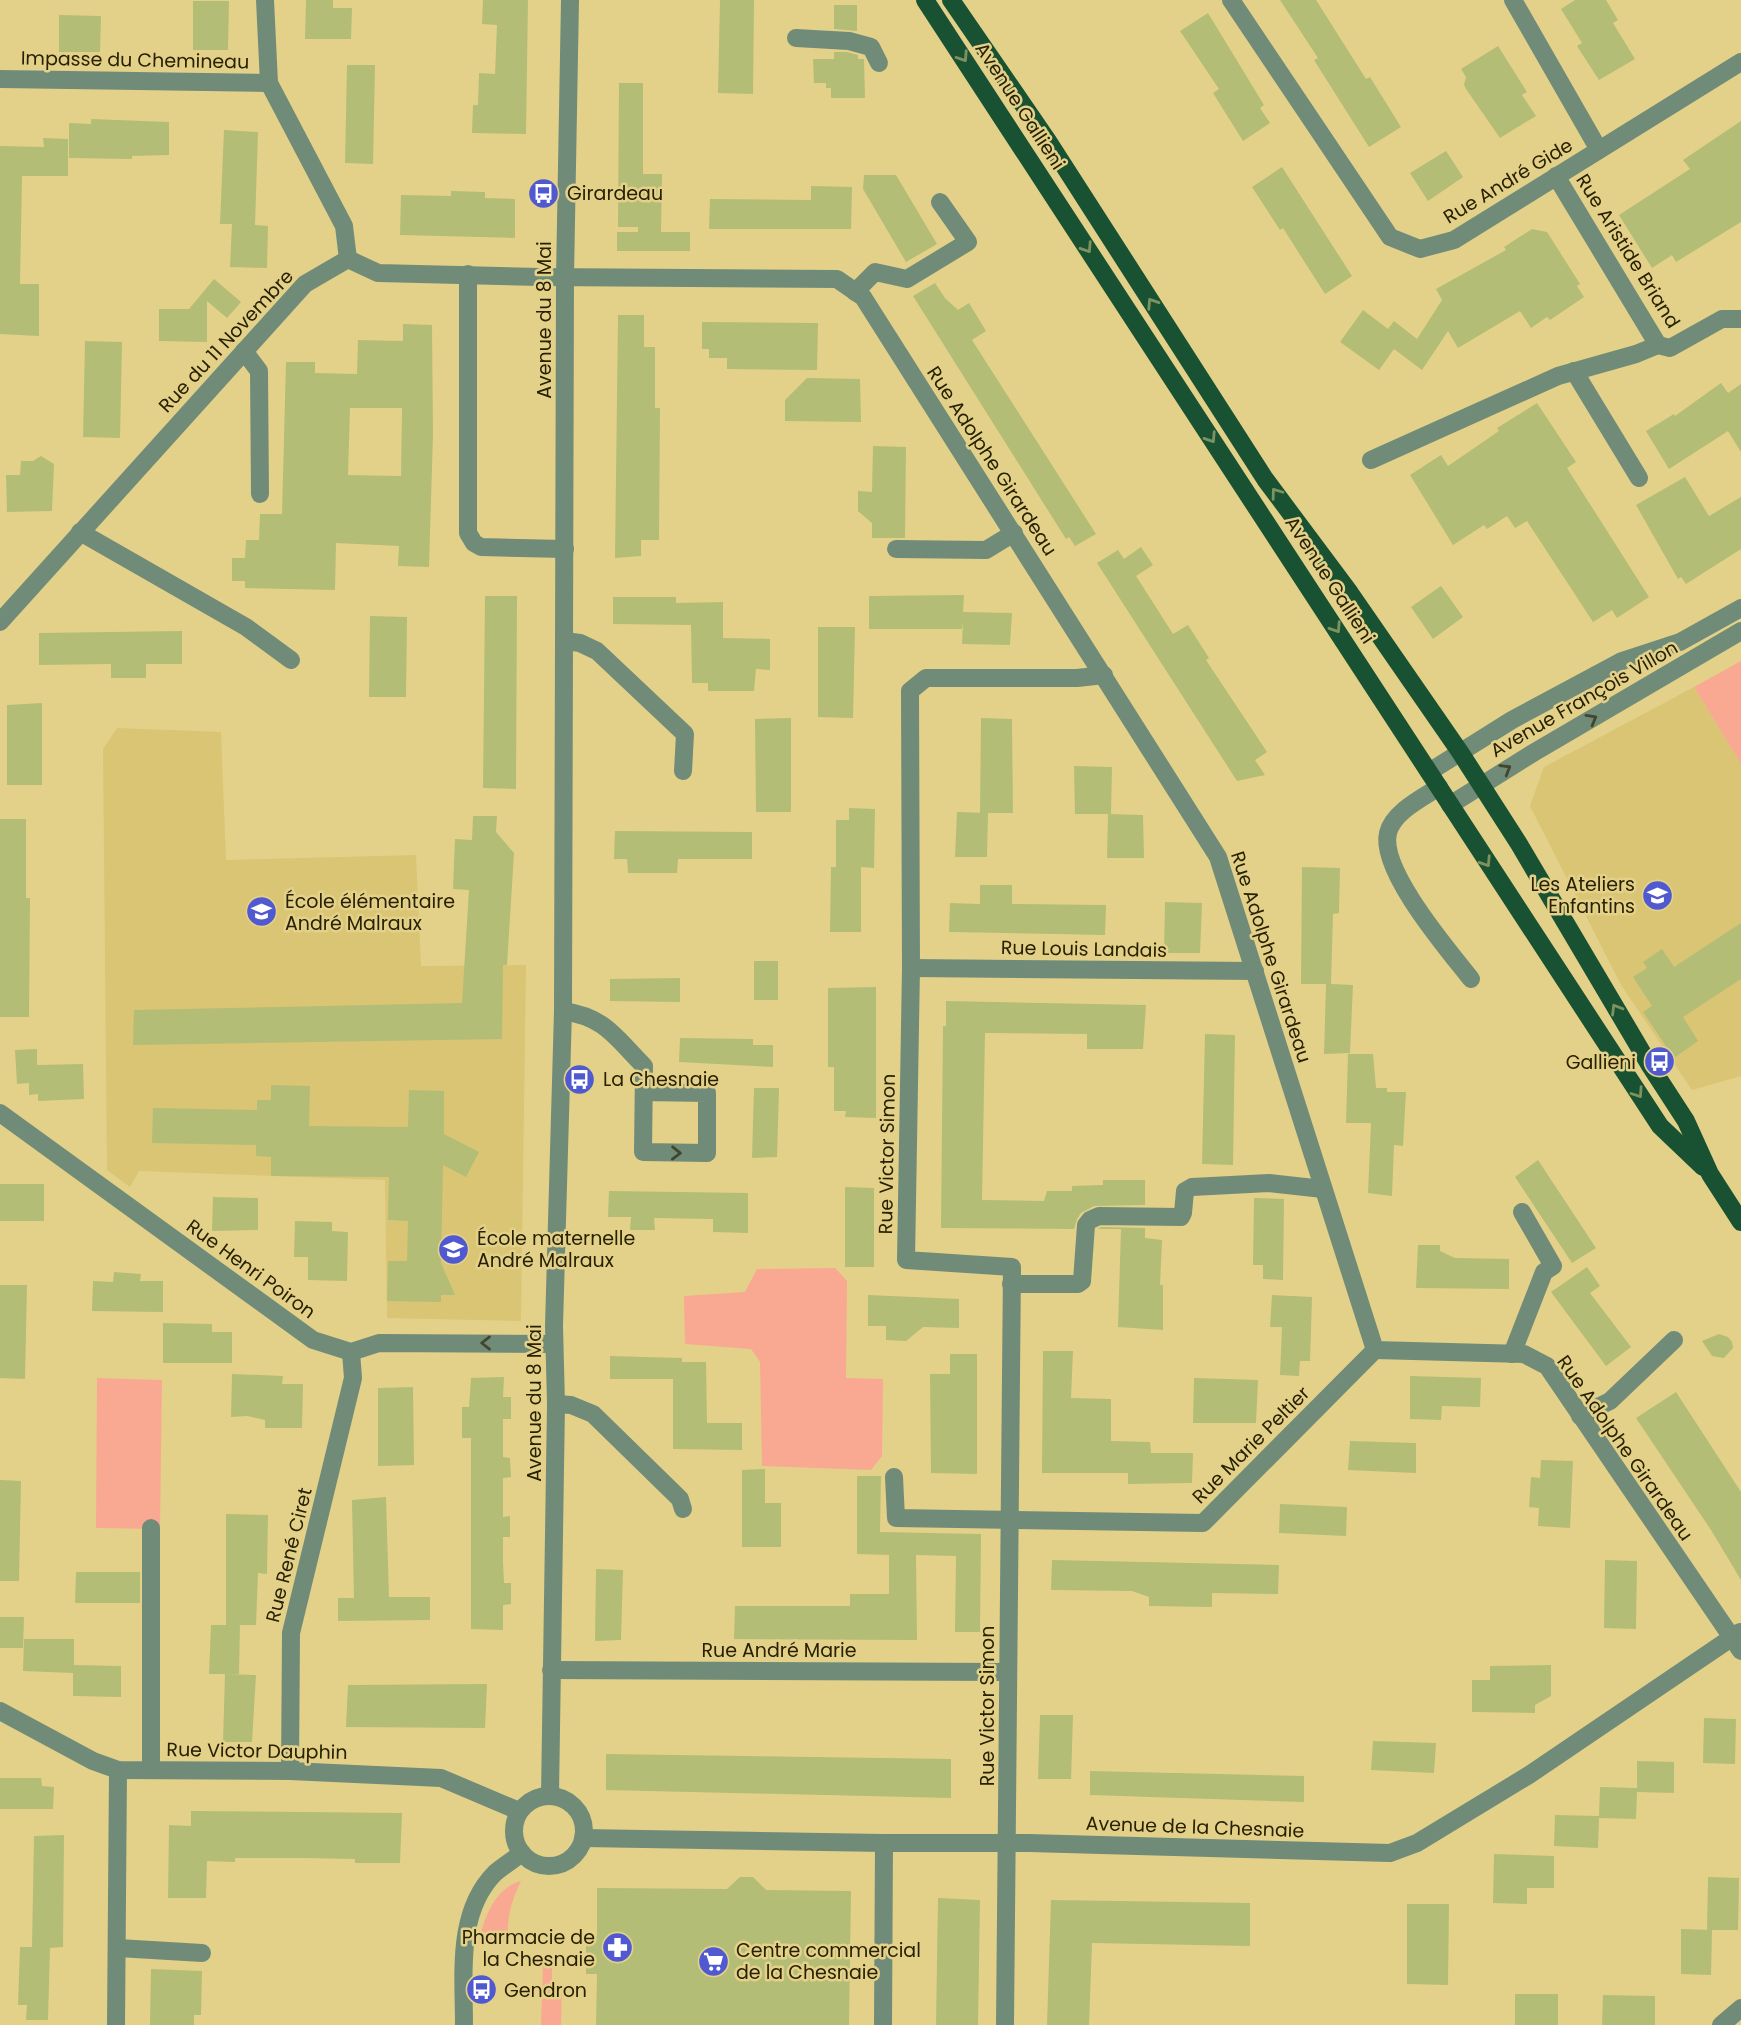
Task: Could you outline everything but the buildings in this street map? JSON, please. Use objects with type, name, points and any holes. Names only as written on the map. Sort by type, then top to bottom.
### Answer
[{"type":"main road","name":"Avenue Gallieni","points":[[925,0],[1660,1126],[1710,1174]]},
{"type":"main road","name":"Avenue Gallieni","points":[[951,0],[1048,141],[1265,479],[1350,593],[1460,752],[1519,844],[1649,1064],[1686,1121],[1710,1174],[1741,1222]]},
{"type":"street","points":[[265,0],[269,83],[344,226],[348,259],[378,273],[565,277]]},
{"type":"street","name":"Avenue du 8 Mai","points":[[550,1795],[557,1151],[563,1011],[565,277],[570,0]]},
{"type":"street","name":"Rue André Gide","points":[[1231,0],[1390,237],[1420,249],[1454,240],[1741,62]]},
{"type":"street","points":[[1513,0],[1600,150]]},
{"type":"street","points":[[796,38],[849,41],[871,47],[879,63]]},
{"type":"street","name":"Impasse du Chemineau","points":[[0,79],[269,83]]},
{"type":"street","name":"Rue Aristide Briand","points":[[1556,176],[1658,345],[1670,348],[1722,318],[1741,319]]},
{"type":"street","points":[[855,292],[875,272],[907,279],[968,242],[940,202]]},
{"type":"street","name":"Rue du 11 Novembre","points":[[0,622],[305,284],[348,259]]},
{"type":"street","points":[[468,274],[468,533],[474,543],[481,547],[565,549]]},
{"type":"street","name":"Rue Adolphe Girardeau","points":[[565,277],[837,279],[863,298],[1218,857],[1375,1350],[1524,1354],[1547,1366],[1738,1640]]},
{"type":"street","points":[[1371,460],[1574,371],[1636,355],[1658,345]]},
{"type":"street","points":[[244,351],[258,371],[260,494]]},
{"type":"street","points":[[1574,371],[1639,478]]},
{"type":"street","points":[[80,532],[246,628],[291,660]]},
{"type":"street","points":[[896,548],[986,550],[1014,533]]},
{"type":"street","name":"Avenue François Villon","points":[[1471,979],[1414,906],[1390,856],[1387,834],[1395,818],[1460,752],[1512,720],[1622,661],[1680,642],[1741,608]]},
{"type":"street","name":"Avenue François Villon","points":[[1450,805],[1479,785],[1741,631]]},
{"type":"street","points":[[565,641],[580,643],[597,651],[685,734],[683,771]]},
{"type":"street","name":"Rue Victor Simon","points":[[1005,2025],[1012,1267],[906,1260],[911,968],[909,691],[926,678],[1077,678],[1104,675]]},
{"type":"street","name":"Rue Louis Landais","points":[[911,968],[1255,971]]},
{"type":"street","points":[[563,1011],[580,1013],[599,1021],[644,1066],[643,1152],[706,1153],[707,1093],[644,1092]]},
{"type":"street","name":"Rue Henri Poiron","points":[[0,1113],[313,1340],[351,1352]]},
{"type":"street","points":[[1012,1284],[1078,1284],[1082,1281],[1086,1225],[1090,1220],[1099,1216],[1181,1217],[1184,1213],[1185,1191],[1192,1187],[1269,1183],[1323,1189]]},
{"type":"street","points":[[1512,1353],[1544,1272],[1553,1265],[1522,1212]]},
{"type":"street","points":[[1580,1416],[1609,1401],[1675,1340]]},
{"type":"street","points":[[351,1352],[380,1343],[555,1344]]},
{"type":"street","name":"Rue Marie Peltier","points":[[894,1477],[896,1518],[1203,1523],[1375,1350]]},
{"type":"street","name":"Rue René Ciret","points":[[290,1771],[291,1633],[353,1378],[351,1352]]},
{"type":"street","points":[[556,1404],[571,1405],[593,1414],[680,1499],[683,1509]]},
{"type":"street","points":[[151,1528],[151,1770]]},
{"type":"street","name":"Avenue de la Chesnaie","points":[[583,1838],[1007,1843],[1390,1853],[1417,1843],[1529,1775],[1738,1640]]},
{"type":"street","name":"Rue André Marie","points":[[551,1670],[1007,1672]]},
{"type":"street","name":"Rue Victor Dauphin","points":[[0,1711],[93,1761],[118,1770],[290,1771],[441,1777],[519,1811]]},
{"type":"street","points":[[116,2025],[118,1770]]},
{"type":"street","points":[[550,1795],[562,1798],[576,1808],[583,1820],[583,1838],[573,1857],[558,1865],[539,1865],[522,1853],[513,1833],[519,1811],[534,1798],[550,1795]]},
{"type":"street","points":[[883,2025],[884,1843]]},
{"type":"street","points":[[464,2025],[464,1954],[471,1916],[491,1877],[522,1853]]},
{"type":"street","points":[[118,1948],[202,1953]]},
{"type":"street","points":[[1721,2025],[1741,2008]]},
{"type":"shaded area","points":[[1741,661],[1741,764],[1694,687]]},
{"type":"shaded area","name":"Les Ateliers Enfantins","points":[[1694,687],[1741,764],[1741,1076],[1692,1090],[1621,985],[1530,806],[1544,767]]},
{"type":"shaded area","name":"École élémentaire André Malraux","points":[[117,728],[221,732],[226,860],[416,855],[421,966],[526,965],[521,1321],[387,1318],[385,1180],[139,1171],[130,1187],[107,1170],[103,749]]},
{"type":"shaded area","points":[[835,1268],[847,1281],[846,1378],[883,1379],[882,1456],[871,1470],[762,1466],[760,1362],[751,1349],[685,1344],[684,1296],[745,1292],[757,1269]]},
{"type":"shaded area","points":[[97,1378],[162,1380],[160,1529],[96,1528]]},
{"type":"shaded area","points":[[521,1881],[510,1911],[508,1943],[478,1943],[483,1924],[497,1897]]},
{"type":"shaded area","points":[[543,1965],[552,1965],[552,1988],[562,1988],[561,2025],[541,2025]]},
{"type":"place","name":"Girardeau","points":[[544,193]]},
{"type":"place","name":"Les Ateliers Enfantins","points":[[1658,895]]},
{"type":"place","name":"École élémentaire André Malraux","points":[[262,912]]},
{"type":"place","name":"Gallieni","points":[[1659,1062]]},
{"type":"place","name":"La Chesnaie","points":[[580,1079]]},
{"type":"place","name":"École maternelle André Malraux","points":[[454,1249]]},
{"type":"place","name":"Pharmacie de la Chesnaie","points":[[618,1948]]},
{"type":"place","name":"Centre commercial de la Chesnaie","points":[[713,1961]]},
{"type":"place","name":"Gendron","points":[[481,1990]]}]
